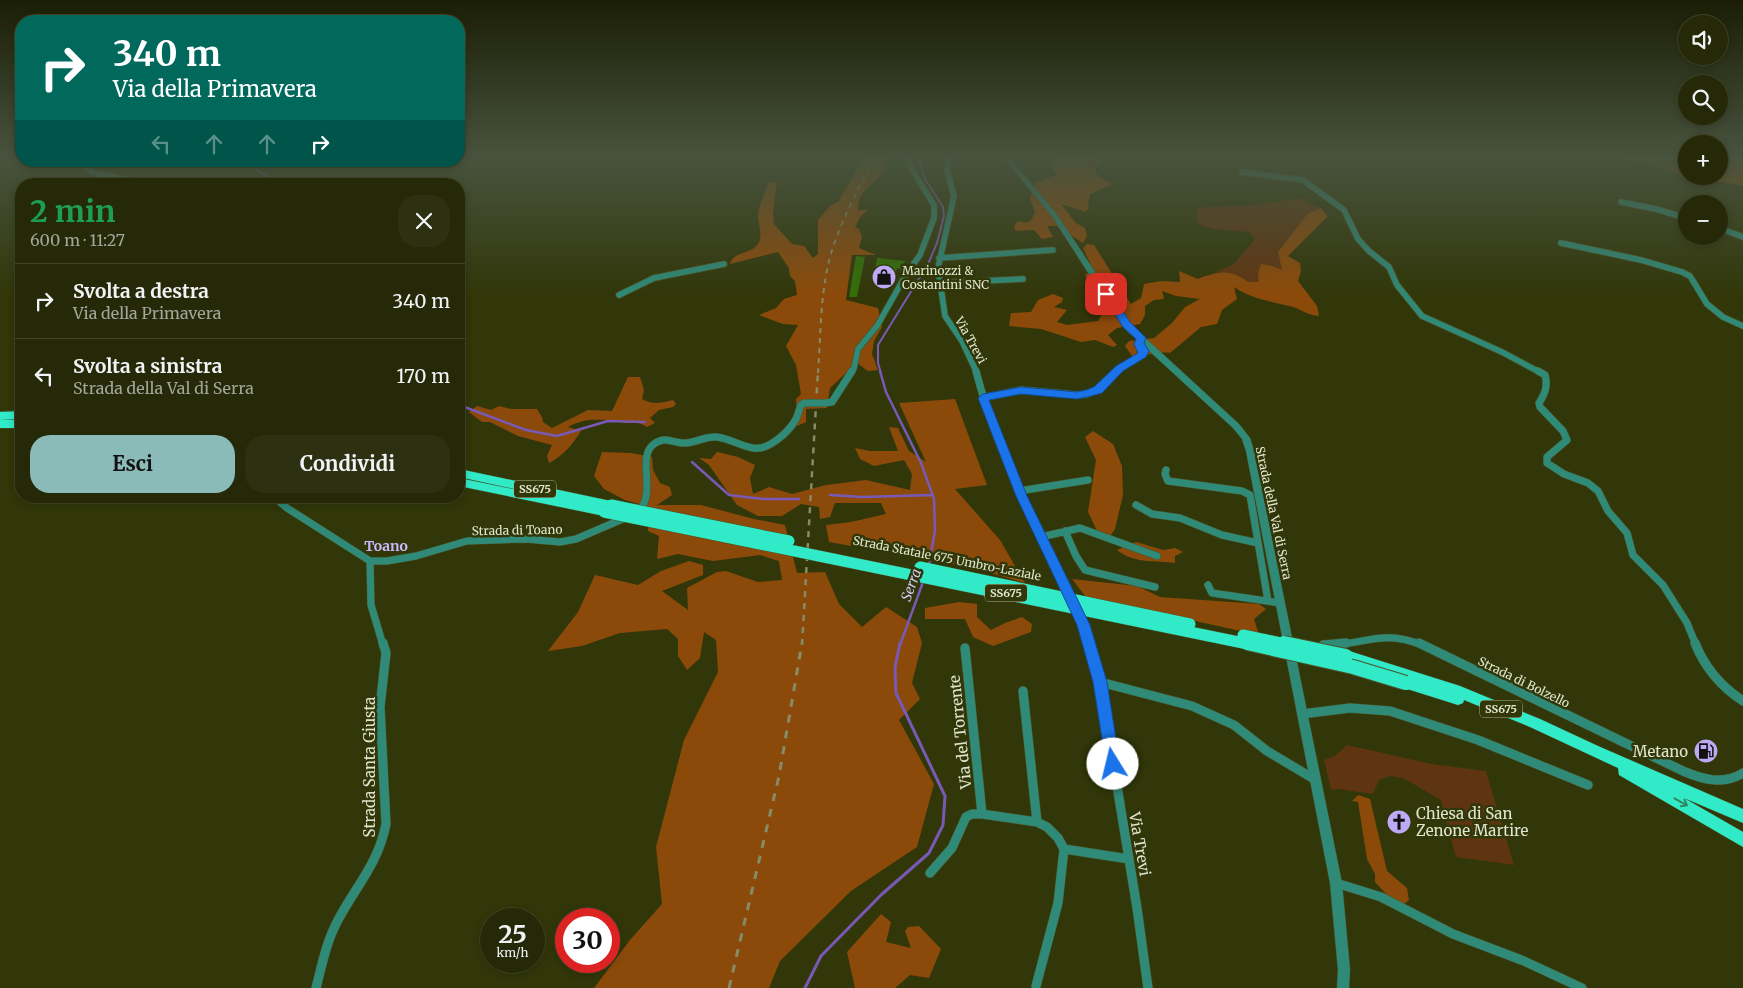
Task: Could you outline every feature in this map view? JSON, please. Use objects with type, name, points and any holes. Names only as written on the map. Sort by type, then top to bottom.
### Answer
[{"type":"highway","points":[[0,416],[15,415]]},
{"type":"highway","points":[[0,424],[15,424]]},
{"type":"highway","name":"Strada Statale 675 Umbro-Laziale","points":[[465,474],[607,508],[1406,678],[1567,743],[1594,751],[1743,816]]},
{"type":"highway","name":"Strada Statale 675 Umbro-Laziale","points":[[465,483],[607,508]]},
{"type":"highway","points":[[1594,751],[1743,840]]},
{"type":"street","name":"Strada di Toano","points":[[370,561],[387,561],[416,556],[467,541],[526,539],[560,542],[576,539],[617,520],[635,515],[644,508],[648,501],[649,492],[645,468],[647,456],[650,448],[659,440],[665,439],[685,444],[695,443],[712,437],[757,449],[769,445],[793,423],[800,404],[832,402],[835,398],[854,368],[858,349],[877,326],[907,273],[920,256],[934,218],[933,203]]},
{"type":"street","name":"Via Trevi","points":[[952,203],[940,258],[939,283],[945,316],[962,341],[975,366],[983,398],[1019,491],[1083,625],[1100,682],[1148,988]]},
{"type":"street","name":"Strada della Val di Serra","points":[[1045,203],[1054,214],[1126,324],[1236,426],[1246,438],[1336,883],[1344,970],[1343,988]]},
{"type":"street","points":[[1335,203],[1344,210],[1358,239],[1369,252],[1389,267],[1397,285],[1408,302],[1422,316],[1502,352],[1545,374],[1547,381],[1546,392],[1539,403],[1540,407],[1562,431],[1566,440],[1547,457],[1547,463],[1564,474],[1588,483],[1598,491],[1608,511],[1627,533],[1633,555],[1663,585],[1687,623],[1702,660],[1726,690],[1743,701]]},
{"type":"street","points":[[1627,203],[1678,216]]},
{"type":"street","points":[[1728,231],[1743,236]]},
{"type":"street","points":[[1560,243],[1641,260],[1682,272],[1690,276],[1707,304],[1723,316],[1743,326]]},
{"type":"street","points":[[940,258],[1053,250]]},
{"type":"street","points":[[619,295],[654,278],[724,264]]},
{"type":"street","points":[[939,283],[1023,278]]},
{"type":"street","points":[[983,398],[1021,390],[1077,395],[1098,390],[1119,368],[1143,355],[1144,351],[1139,344],[1142,338]]},
{"type":"street","name":"Strada della Val di Serra","points":[[1166,470],[1165,474],[1168,481],[1242,491],[1250,495],[1268,602]]},
{"type":"street","points":[[1019,491],[1088,480]]},
{"type":"street","points":[[281,503],[370,561]]},
{"type":"street","name":"Strada della Val di Serra","points":[[1136,505],[1152,514],[1180,518],[1222,535],[1258,543]]},
{"type":"street","points":[[1041,537],[1080,528],[1157,556]]},
{"type":"street","points":[[1065,531],[1076,556],[1086,570],[1155,587]]},
{"type":"street","name":"Strada Santa Giusta","points":[[316,988],[329,937],[374,865],[384,842],[386,824],[380,707],[386,653],[371,605],[370,561]]},
{"type":"street","points":[[1208,585],[1212,593],[1280,604]]},
{"type":"street","name":"Strada di Bolzello","points":[[1287,639],[1336,646],[1376,638],[1396,637],[1426,646],[1675,768],[1704,780],[1722,781],[1743,773]]},
{"type":"street","name":"Via del Torrente","points":[[965,648],[982,814]]},
{"type":"street","points":[[1100,682],[1192,706],[1234,725],[1266,751],[1314,779]]},
{"type":"street","points":[[1024,691],[1037,822]]},
{"type":"street","points":[[1302,714],[1350,708],[1390,711],[1478,740],[1588,784]]},
{"type":"street","points":[[930,873],[945,860],[956,846],[966,817],[972,814],[1037,822],[1047,827],[1058,838],[1064,849],[1058,903],[1036,986]]},
{"type":"street","points":[[1064,849],[1129,859]]},
{"type":"street","points":[[1336,883],[1381,897],[1453,934],[1524,961],[1582,988]]},
{"type":"shaded area","points":[[761,203],[774,203],[774,224],[792,244],[804,246],[813,258],[818,254],[818,220],[831,205],[835,203],[859,203],[858,210],[868,210],[860,217],[855,227],[859,229],[862,237],[859,248],[876,255],[852,255],[846,300],[878,308],[882,327],[874,341],[872,354],[878,370],[868,371],[857,363],[830,388],[827,408],[806,409],[806,422],[797,426],[796,399],[801,394],[796,365],[786,346],[798,325],[783,324],[759,315],[776,308],[784,299],[797,295],[795,281],[790,276],[789,268],[778,252],[730,264],[736,256],[754,248],[758,244],[760,230],[758,219]]},
{"type":"shaded area","points":[[1032,203],[1088,203],[1089,208],[1085,212],[1061,204],[1076,223],[1085,228],[1087,236],[1083,243],[1057,226],[1047,226],[1053,237],[1042,239],[1034,230],[1016,231],[1014,226],[1018,221],[1027,223],[1032,219],[1035,212]]},
{"type":"shaded area","points":[[1266,203],[1311,203],[1321,208],[1308,213],[1278,252],[1282,270],[1259,282],[1248,282],[1238,275],[1216,272],[1234,264],[1255,239],[1249,232],[1214,229],[1198,224],[1197,210],[1205,207],[1246,206]]},
{"type":"shaded area","points":[[1321,208],[1328,216],[1288,256],[1300,263],[1301,271],[1298,281],[1317,306],[1319,316],[1254,297],[1234,287],[1237,299],[1222,310],[1217,324],[1201,327],[1170,353],[1137,356],[1132,356],[1125,346],[1129,341],[1154,338],[1172,323],[1185,307],[1200,299],[1176,296],[1162,291],[1164,299],[1154,300],[1145,306],[1145,315],[1140,324],[1117,328],[1108,335],[1117,345],[1113,347],[1095,340],[1081,342],[1041,329],[1009,326],[1011,313],[1031,312],[1038,300],[1053,294],[1063,298],[1062,302],[1054,307],[1067,310],[1057,322],[1067,325],[1098,321],[1104,311],[1085,275],[1093,269],[1083,248],[1087,244],[1094,245],[1131,304],[1141,298],[1144,284],[1161,281],[1180,282],[1179,271],[1198,279],[1212,274],[1230,273],[1248,282],[1259,282],[1258,274],[1261,264],[1282,270],[1278,252],[1308,213]]},
{"type":"shaded area","points":[[628,377],[640,377],[644,390],[642,399],[657,403],[673,400],[676,404],[673,407],[659,410],[650,418],[655,423],[647,427],[638,423],[598,420],[576,423],[568,427],[581,431],[578,436],[563,453],[549,463],[547,456],[552,445],[518,436],[490,422],[482,422],[469,412],[477,406],[491,410],[499,406],[511,409],[537,409],[543,422],[552,428],[588,410],[612,411]]},
{"type":"shaded area","points":[[955,399],[987,485],[955,489],[1000,540],[1025,583],[970,567],[829,542],[826,525],[851,522],[886,514],[881,503],[835,503],[830,517],[820,519],[819,507],[801,504],[782,516],[758,516],[737,505],[709,465],[699,458],[711,459],[717,452],[738,457],[755,465],[750,478],[753,494],[769,487],[792,494],[826,485],[866,480],[910,490],[912,474],[904,460],[874,466],[860,459],[855,448],[870,451],[898,451],[889,427],[898,428],[909,451],[926,462],[899,403]]},
{"type":"shaded area","points":[[1093,431],[1113,444],[1122,466],[1123,495],[1115,529],[1107,541],[1100,537],[1088,512],[1096,460],[1085,437]]},
{"type":"shaded area","points":[[602,452],[631,453],[652,457],[653,470],[660,483],[670,487],[672,495],[657,505],[701,505],[785,525],[797,573],[825,572],[839,604],[862,627],[886,607],[917,627],[922,643],[912,683],[920,699],[899,720],[934,784],[917,847],[851,891],[780,961],[769,988],[594,988],[605,973],[620,973],[620,953],[662,904],[656,847],[684,740],[718,672],[716,640],[704,632],[700,658],[687,670],[678,656],[678,639],[667,629],[620,633],[582,646],[548,651],[578,612],[595,575],[638,585],[661,571],[689,561],[703,565],[703,575],[662,591],[688,610],[687,588],[717,572],[726,571],[758,582],[782,580],[779,561],[760,555],[713,561],[678,554],[657,559],[659,536],[648,531],[649,507],[625,500],[604,489],[594,476]]},
{"type":"shaded area","points":[[1136,542],[1163,550],[1175,548],[1183,552],[1175,556],[1175,563],[1130,558],[1117,550]]},
{"type":"shaded area","points":[[1072,579],[1137,586],[1160,597],[1259,604],[1266,609],[1254,619],[1259,635],[1086,597]]},
{"type":"shaded area","points":[[959,602],[977,604],[977,617],[991,630],[1022,617],[1032,624],[1031,632],[993,646],[973,637],[965,619],[925,619],[925,608]]},
{"type":"shaded area","points":[[1347,745],[1432,764],[1486,771],[1514,865],[1456,857],[1441,800],[1403,778],[1390,776],[1379,780],[1373,794],[1338,789],[1331,790],[1324,760],[1335,756]]},
{"type":"shaded area","points":[[1358,795],[1370,799],[1387,871],[1407,888],[1409,900],[1403,905],[1387,895],[1375,882],[1375,874],[1367,859],[1358,802],[1352,801]]},
{"type":"shaded area","points":[[881,914],[891,922],[886,942],[911,948],[905,931],[908,927],[919,926],[941,949],[929,978],[910,975],[895,988],[855,988],[847,952]]},
{"type":"building","points":[[856,256],[865,257],[857,297],[849,297]]},
{"type":"building","points":[[877,258],[905,261],[902,269],[897,268],[893,283],[873,282]]},
{"type":"waterway","name":"Serra","points":[[881,373],[878,363],[878,345],[928,264],[937,243],[944,216],[940,203]]},
{"type":"waterway","name":"Serra","points":[[880,371],[886,392],[921,463],[934,499],[935,530],[929,565]]},
{"type":"waterway","points":[[465,407],[526,430],[557,436],[608,421],[645,422]]},
{"type":"waterway","points":[[692,462],[729,495],[763,499],[799,499]]},
{"type":"waterway","points":[[830,495],[862,497],[932,495]]},
{"type":"waterway","name":"Serra","points":[[900,645],[923,582]]},
{"type":"waterway","name":"Serra","points":[[805,988],[821,956],[881,895],[929,853],[943,825],[945,796],[896,693],[895,668],[900,643]]},
{"type":"railway","points":[[818,373],[822,309],[829,262],[833,247],[852,203]]},
{"type":"railway","points":[[802,645],[818,371]]},
{"type":"railway","points":[[729,988],[779,776],[802,643]]},
{"type":"place","name":"Marinozzi & Costantini SNC","points":[[884,277]]},
{"type":"place","name":"Metano","points":[[1706,751]]},
{"type":"place","name":"Chiesa di San Zenone Martire","points":[[1399,822]]},
{"type":"district","name":"Toano","points":[[386,546]]},
{"type":"route","points":[[1106,294],[1126,324],[1142,338],[1139,344],[1144,351],[1143,355],[1127,362],[1098,390],[1087,394],[1077,395],[1021,390],[983,398],[1022,496],[1083,625],[1100,682],[1113,764]]}]
